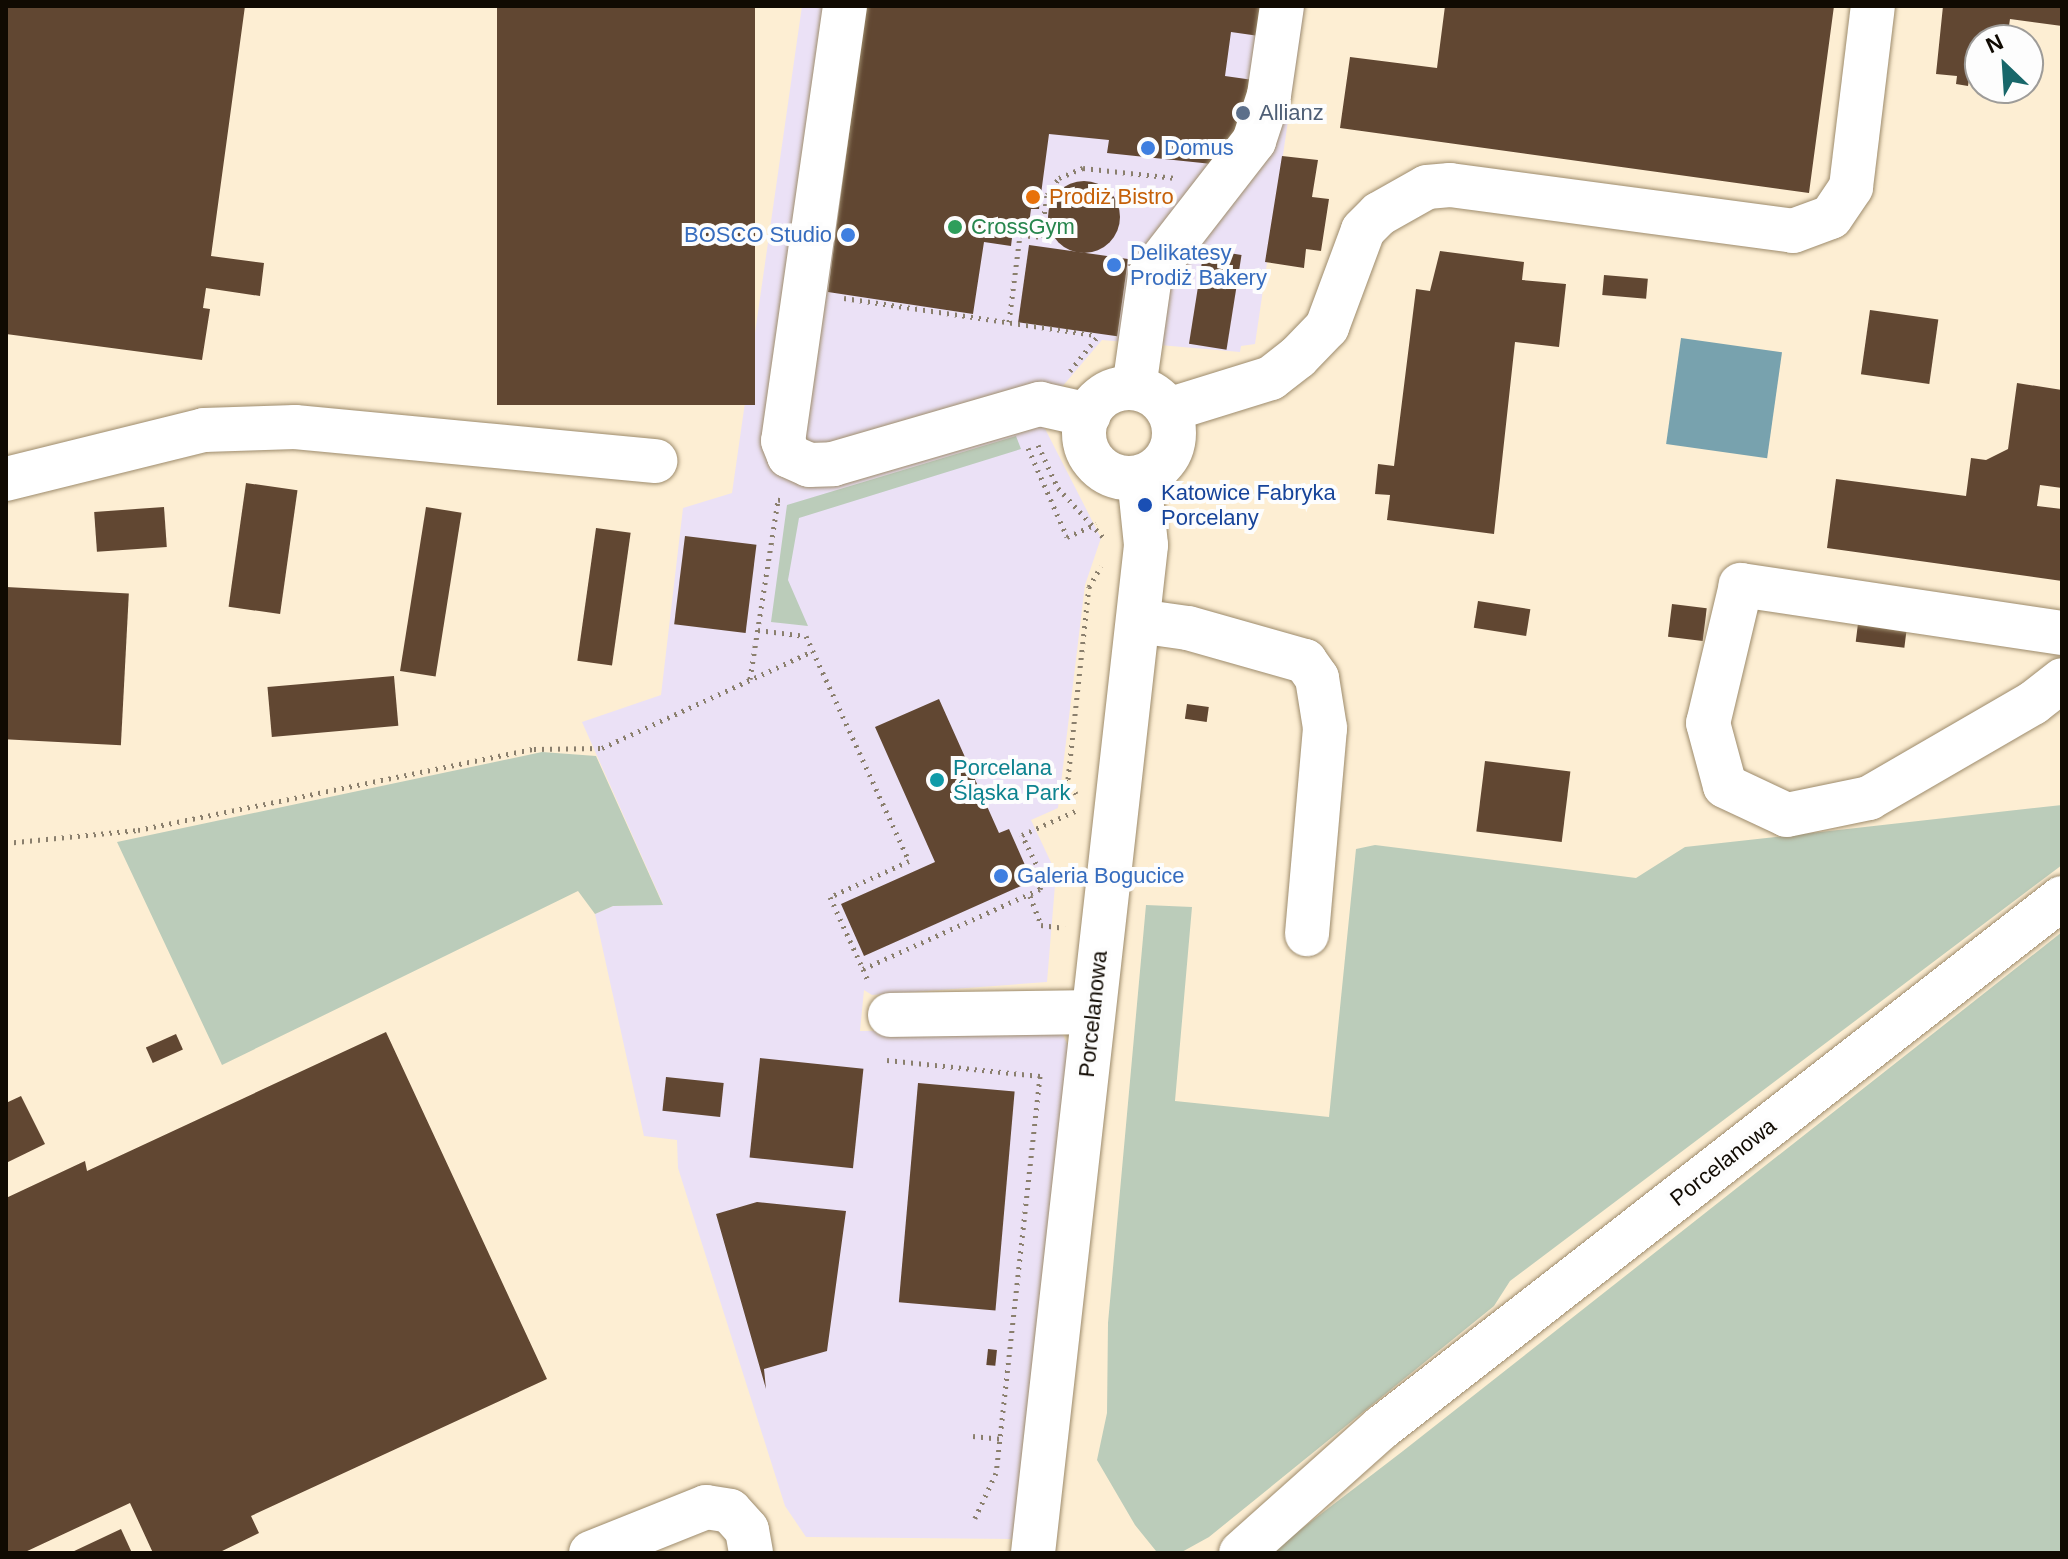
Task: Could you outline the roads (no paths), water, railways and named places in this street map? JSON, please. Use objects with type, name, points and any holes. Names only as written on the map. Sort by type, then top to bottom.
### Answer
[{"type":"street","points":[[845,6],[783,441],[789,456],[809,465],[833,464],[1040,404],[1089,415]]},
{"type":"street","points":[[1282,6],[1269,95],[1254,141],[1150,275],[1147,387],[1173,423],[1170,451],[1163,462],[1139,477],[1108,473],[1096,463],[1084,435],[1089,415],[1104,395],[1147,387],[1271,378],[1298,357],[1327,327],[1363,230],[1379,214],[1427,187],[1450,185],[1793,231],[1831,217],[1851,187],[1873,6]]},
{"type":"street","points":[[6,479],[204,430],[295,427],[655,461]]},
{"type":"street","name":"Porcelanowa","points":[[1033,1553],[1146,545],[1139,477]]},
{"type":"street","points":[[2062,633],[1741,585],[1708,723],[1725,786],[1787,815],[1869,798],[2033,703],[2062,680]]},
{"type":"street","points":[[1138,621],[1188,628],[1305,661],[1317,678],[1325,728],[1307,934]]},
{"type":"street","name":"Porcelanowa","points":[[1241,1553],[1381,1428],[2062,898]]},
{"type":"street","points":[[882,1004],[1093,1012]]},
{"type":"street","points":[[591,1553],[706,1507],[730,1511],[747,1530],[751,1553]]},
{"type":"water","points":[[1681,338],[1782,352],[1767,458],[1666,444]]},
{"type":"place","name":"Allianz","points":[[1243,113]]},
{"type":"place","name":"Domus","points":[[1148,148]]},
{"type":"place","name":"Prodiż Bistro","points":[[1033,197]]},
{"type":"place","name":"CrossGym","points":[[955,227]]},
{"type":"place","name":"BOSCO Studio","points":[[848,235]]},
{"type":"place","name":"Delikatesy Prodiż Bakery","points":[[1114,265]]},
{"type":"place","name":"Katowice Fabryka Porcelany","points":[[1145,505]]},
{"type":"place","name":"Porcelana Śląska Park","points":[[937,780]]},
{"type":"place","name":"Galeria Bogucice","points":[[1001,876]]}]
